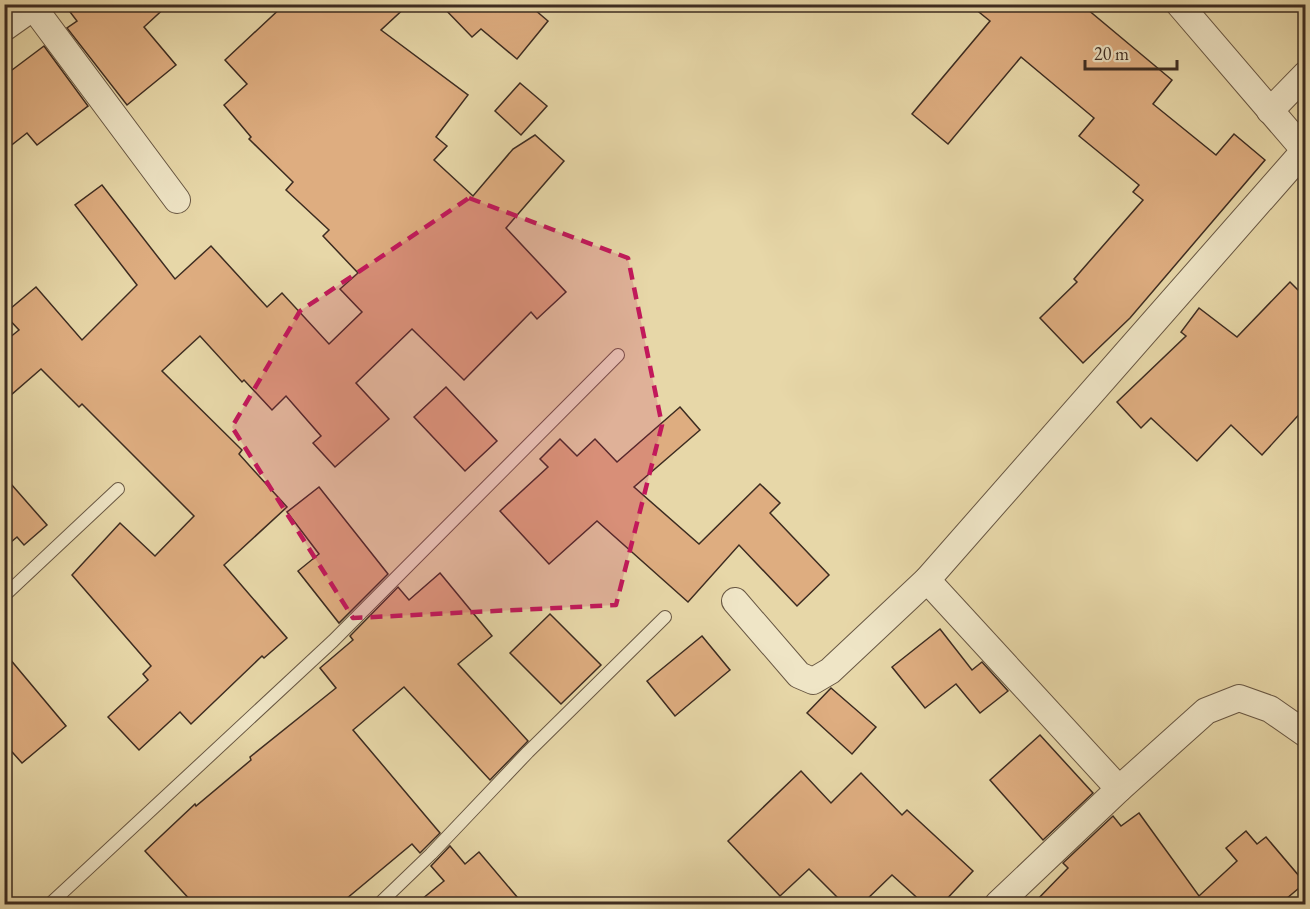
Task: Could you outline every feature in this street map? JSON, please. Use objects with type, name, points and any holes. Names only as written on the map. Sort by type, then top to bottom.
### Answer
[{"type":"street","points":[[735,601],[799,675],[813,681],[830,670],[927,580],[1305,151],[1179,4]]},
{"type":"street","points":[[4,28],[34,6],[177,200]]},
{"type":"street","points":[[1270,111],[1305,74]]},
{"type":"street","points":[[927,580],[1119,789]]},
{"type":"street","points":[[998,904],[1119,789],[1206,711],[1239,698],[1270,709],[1305,734]]},
{"type":"lane","points":[[50,904],[333,641],[618,355]]},
{"type":"lane","points":[[4,596],[118,489]]},
{"type":"lane","points":[[379,904],[665,617]]},
{"type":"highlighted area","points":[[469,198],[628,258],[662,425],[616,605],[353,618],[232,427],[300,311]]},
{"type":"building","points":[[64,4],[169,4],[144,27],[176,65],[127,105],[67,28],[77,21]]},
{"type":"building","points":[[285,4],[409,4],[381,30],[468,95],[436,137],[447,146],[434,160],[473,196],[513,149],[535,135],[564,161],[506,228],[566,292],[537,319],[531,312],[464,380],[412,329],[356,383],[389,419],[335,467],[313,443],[321,436],[286,396],[272,410],[244,380],[242,382],[200,336],[162,371],[242,450],[239,454],[287,507],[224,565],[287,638],[264,658],[262,656],[191,724],[180,712],[139,750],[108,717],[148,680],[143,674],[151,666],[72,575],[120,523],[155,556],[194,516],[82,404],[79,407],[41,369],[4,401],[4,342],[19,330],[4,314],[36,287],[82,340],[137,285],[75,205],[102,185],[175,279],[211,246],[267,307],[282,293],[329,344],[362,312],[340,289],[358,273],[323,236],[329,230],[286,190],[293,182],[249,139],[251,137],[224,105],[247,84],[225,60]]},
{"type":"building","points":[[440,4],[528,4],[548,21],[517,59],[481,29],[472,37]]},
{"type":"building","points":[[969,4],[1081,4],[1172,80],[1153,104],[1216,155],[1234,134],[1265,160],[1130,318],[1083,363],[1040,318],[1077,282],[1074,279],[1143,200],[1133,192],[1139,185],[1079,136],[1094,118],[1021,57],[948,144],[912,114],[990,21]]},
{"type":"building","points":[[44,46],[88,106],[37,145],[27,133],[4,151],[4,76]]},
{"type":"building","points":[[520,83],[547,106],[521,135],[495,111]]},
{"type":"building","points":[[1290,282],[1305,297],[1305,408],[1262,455],[1231,425],[1197,461],[1151,418],[1141,428],[1117,402],[1186,336],[1181,332],[1199,308],[1237,337]]},
{"type":"building","points":[[446,387],[497,441],[465,471],[414,417]]},
{"type":"building","points":[[680,407],[700,430],[634,487],[699,544],[760,484],[780,503],[770,513],[829,575],[797,606],[739,545],[688,602],[597,521],[549,564],[500,511],[548,467],[540,459],[560,439],[577,456],[595,439],[617,462]]},
{"type":"building","points":[[4,476],[47,525],[24,545],[17,537],[4,548]]},
{"type":"building","points":[[319,487],[388,574],[339,623],[298,571],[319,554],[287,512]]},
{"type":"building","points":[[440,573],[492,636],[458,664],[528,741],[490,780],[404,687],[353,730],[440,833],[420,853],[412,844],[340,904],[194,904],[145,851],[195,804],[196,806],[251,760],[250,757],[336,688],[320,668],[353,640],[350,636],[398,587],[409,600]]},
{"type":"building","points":[[550,614],[601,665],[561,704],[510,653]]},
{"type":"building","points":[[940,629],[972,670],[982,662],[1008,691],[980,713],[956,684],[925,708],[892,667]]},
{"type":"building","points":[[702,636],[730,670],[675,716],[647,681]]},
{"type":"building","points":[[4,652],[66,726],[22,763],[4,743]]},
{"type":"building","points":[[831,688],[876,727],[852,754],[807,713]]},
{"type":"building","points":[[1040,735],[1093,793],[1043,840],[990,780]]},
{"type":"building","points":[[801,771],[831,803],[861,773],[902,815],[907,810],[973,871],[942,904],[924,904],[892,875],[862,904],[844,904],[809,869],[780,896],[728,841]]},
{"type":"building","points":[[1139,813],[1199,896],[1237,861],[1226,848],[1246,831],[1257,844],[1266,837],[1305,883],[1280,904],[1033,904],[1068,868],[1063,863],[1113,816],[1121,826]]},
{"type":"building","points":[[450,846],[465,864],[479,852],[523,904],[416,904],[444,881],[431,866]]}]
